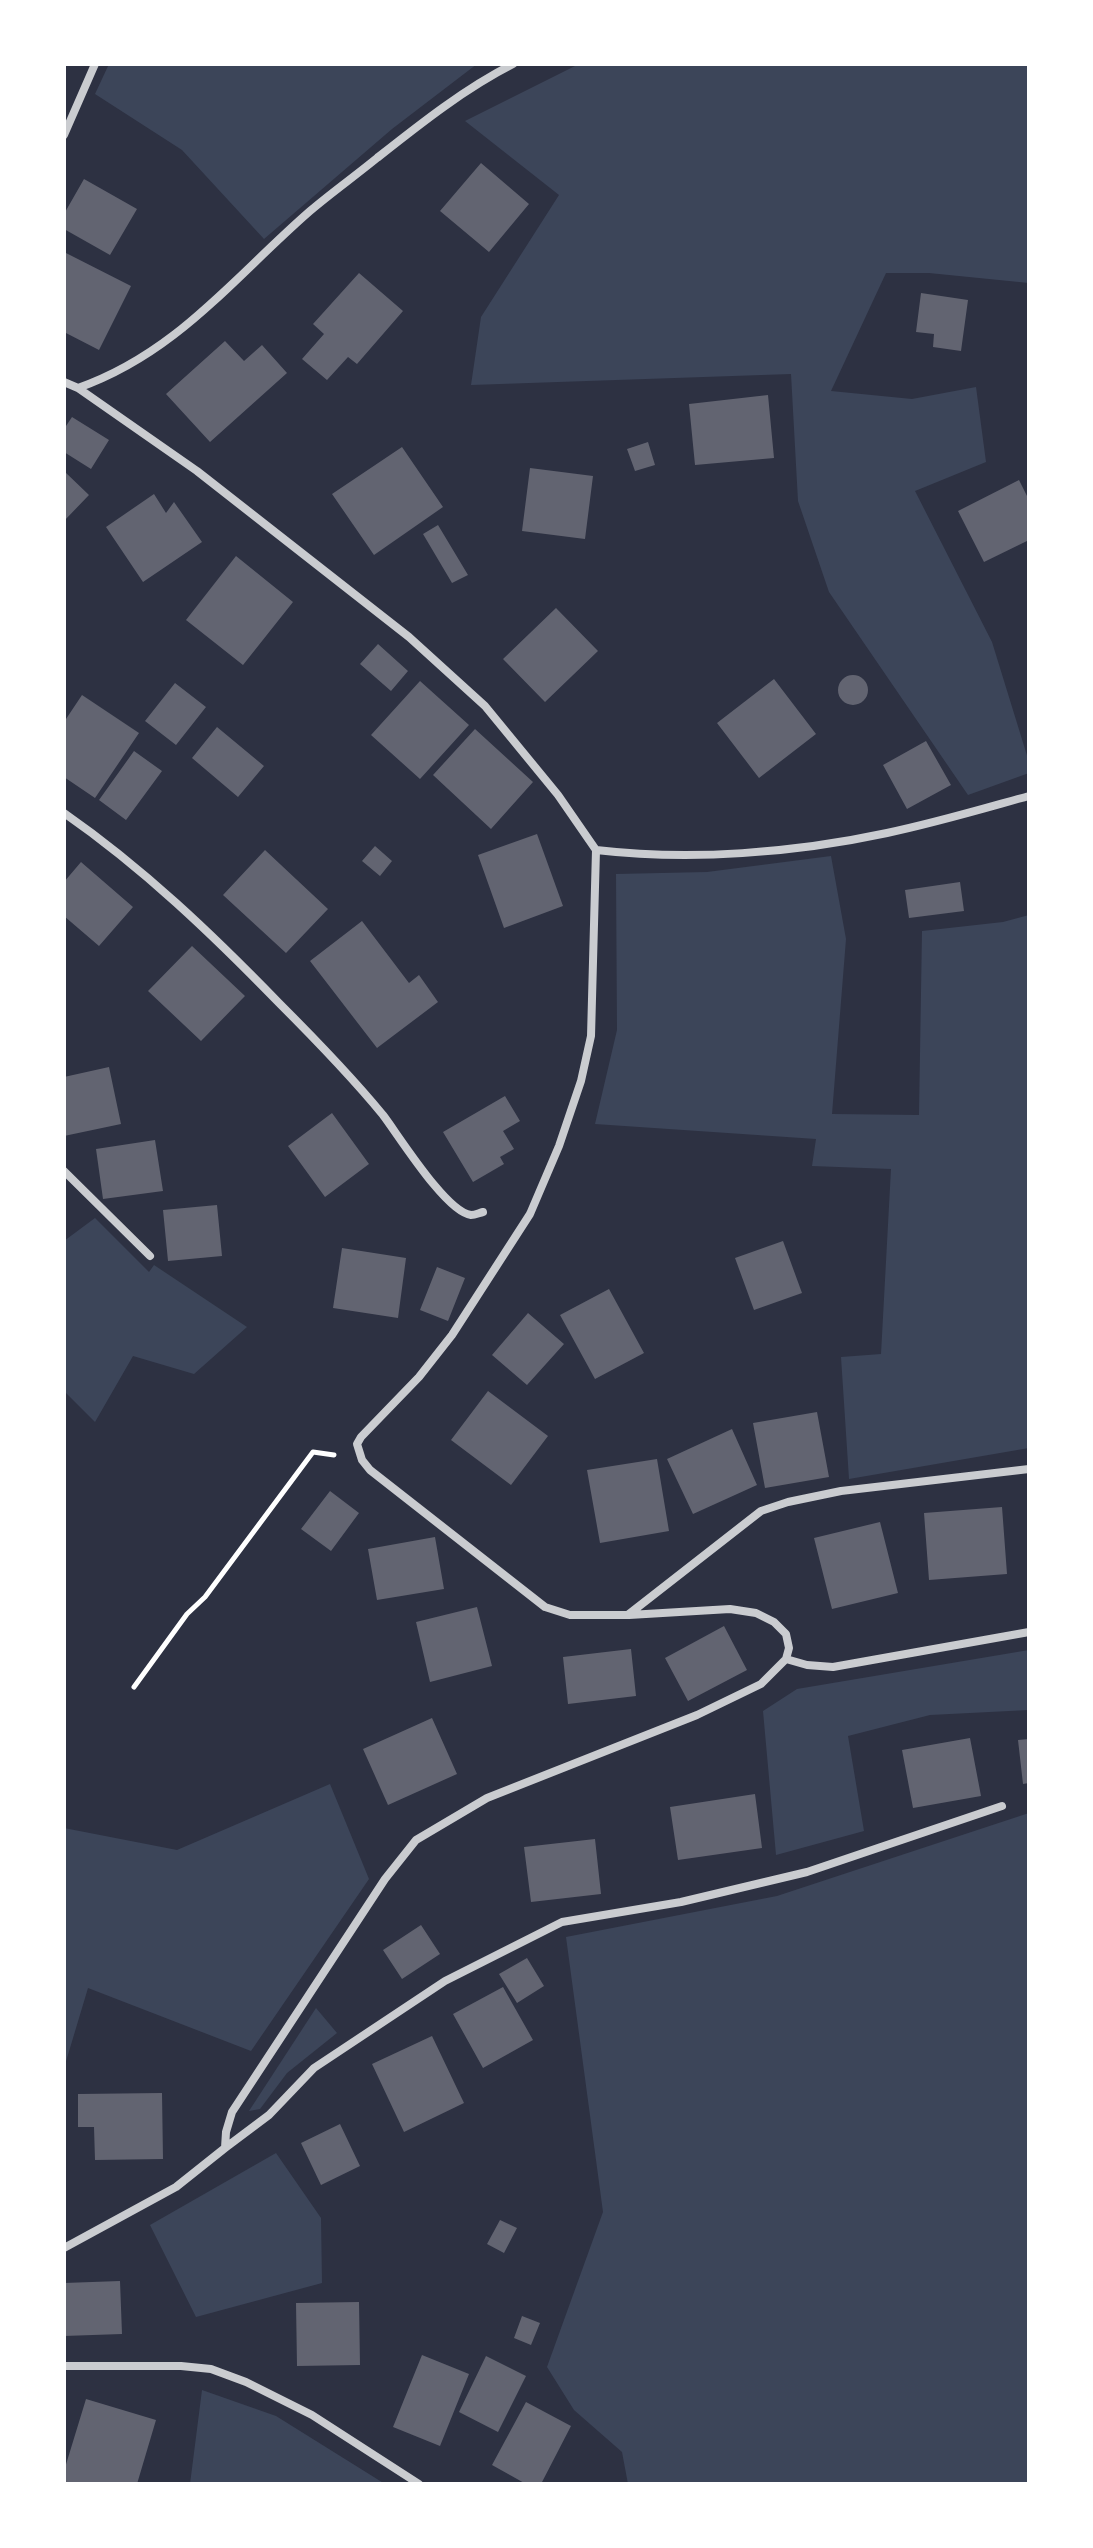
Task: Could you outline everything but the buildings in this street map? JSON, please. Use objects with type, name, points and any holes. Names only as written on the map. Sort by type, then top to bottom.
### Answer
[{"type":"street","points":[[64,135],[95,64]]},
{"type":"street","points":[[78,388],[107,378],[134,363],[189,325],[310,211],[457,98],[513,64]]},
{"type":"street","points":[[64,382],[78,388],[197,471],[409,637],[485,706],[558,795],[596,850],[591,1036],[581,1081],[559,1146],[530,1214],[474,1302],[419,1377],[361,1437],[357,1444],[358,1451],[370,1470],[545,1607],[570,1615],[730,1609],[756,1613],[774,1622],[786,1634],[789,1648],[786,1659],[772,1675],[748,1690],[697,1715],[487,1798],[416,1840],[385,1879],[232,2112],[225,2148]]},
{"type":"street","points":[[596,850],[649,856],[764,851],[886,833],[1029,796]]},
{"type":"street","points":[[64,813],[147,878],[224,946],[347,1074],[383,1116],[437,1189],[470,1215],[483,1212]]},
{"type":"street","points":[[64,1171],[150,1256]]},
{"type":"street","points":[[629,1615],[761,1511],[841,1491],[1029,1469]]},
{"type":"street","points":[[786,1659],[833,1667],[1029,1632]]},
{"type":"street","points":[[64,2248],[176,2187],[269,2115],[314,2068],[445,1981],[562,1922],[681,1902],[807,1872],[1002,1806]]},
{"type":"street","points":[[64,2366],[211,2369],[246,2382],[312,2415],[419,2484]]},
{"type":"path","points":[[134,1687],[313,1452],[334,1455],[358,1451]]},
{"type":"shaded area","points":[[109,64],[477,64],[392,129],[264,239],[182,150],[95,94]]},
{"type":"shaded area","points":[[579,64],[1029,64],[1029,283],[929,273],[886,273],[831,391],[912,399],[976,387],[986,462],[915,491],[992,642],[1029,762],[1029,773],[968,795],[829,592],[798,501],[791,374],[471,385],[481,317],[559,195],[465,121]]},
{"type":"shaded area","points":[[831,856],[846,939],[832,1114],[919,1115],[922,931],[1003,922],[1029,915],[1029,1448],[849,1479],[841,1357],[881,1354],[891,1169],[812,1166],[816,1139],[595,1124],[617,1030],[616,874],[707,872]]},
{"type":"shaded area","points":[[95,1218],[149,1272],[154,1265],[247,1327],[194,1374],[133,1356],[95,1422],[64,1391],[64,1241]]},
{"type":"shaded area","points":[[1029,1650],[1029,1710],[930,1715],[848,1736],[864,1831],[776,1855],[763,1711],[797,1689]]},
{"type":"shaded area","points":[[330,1784],[369,1879],[251,2051],[88,1988],[64,2068],[64,1828],[177,1850]]},
{"type":"shaded area","points":[[1029,1813],[1029,2484],[628,2484],[622,2452],[574,2410],[547,2367],[603,2212],[566,1937],[777,1896]]},
{"type":"shaded area","points":[[316,2008],[337,2033],[287,2073],[260,2109],[249,2111]]},
{"type":"shaded area","points":[[276,2153],[321,2218],[322,2283],[196,2317],[150,2225]]},
{"type":"shaded area","points":[[202,2390],[276,2416],[385,2484],[190,2484]]}]
